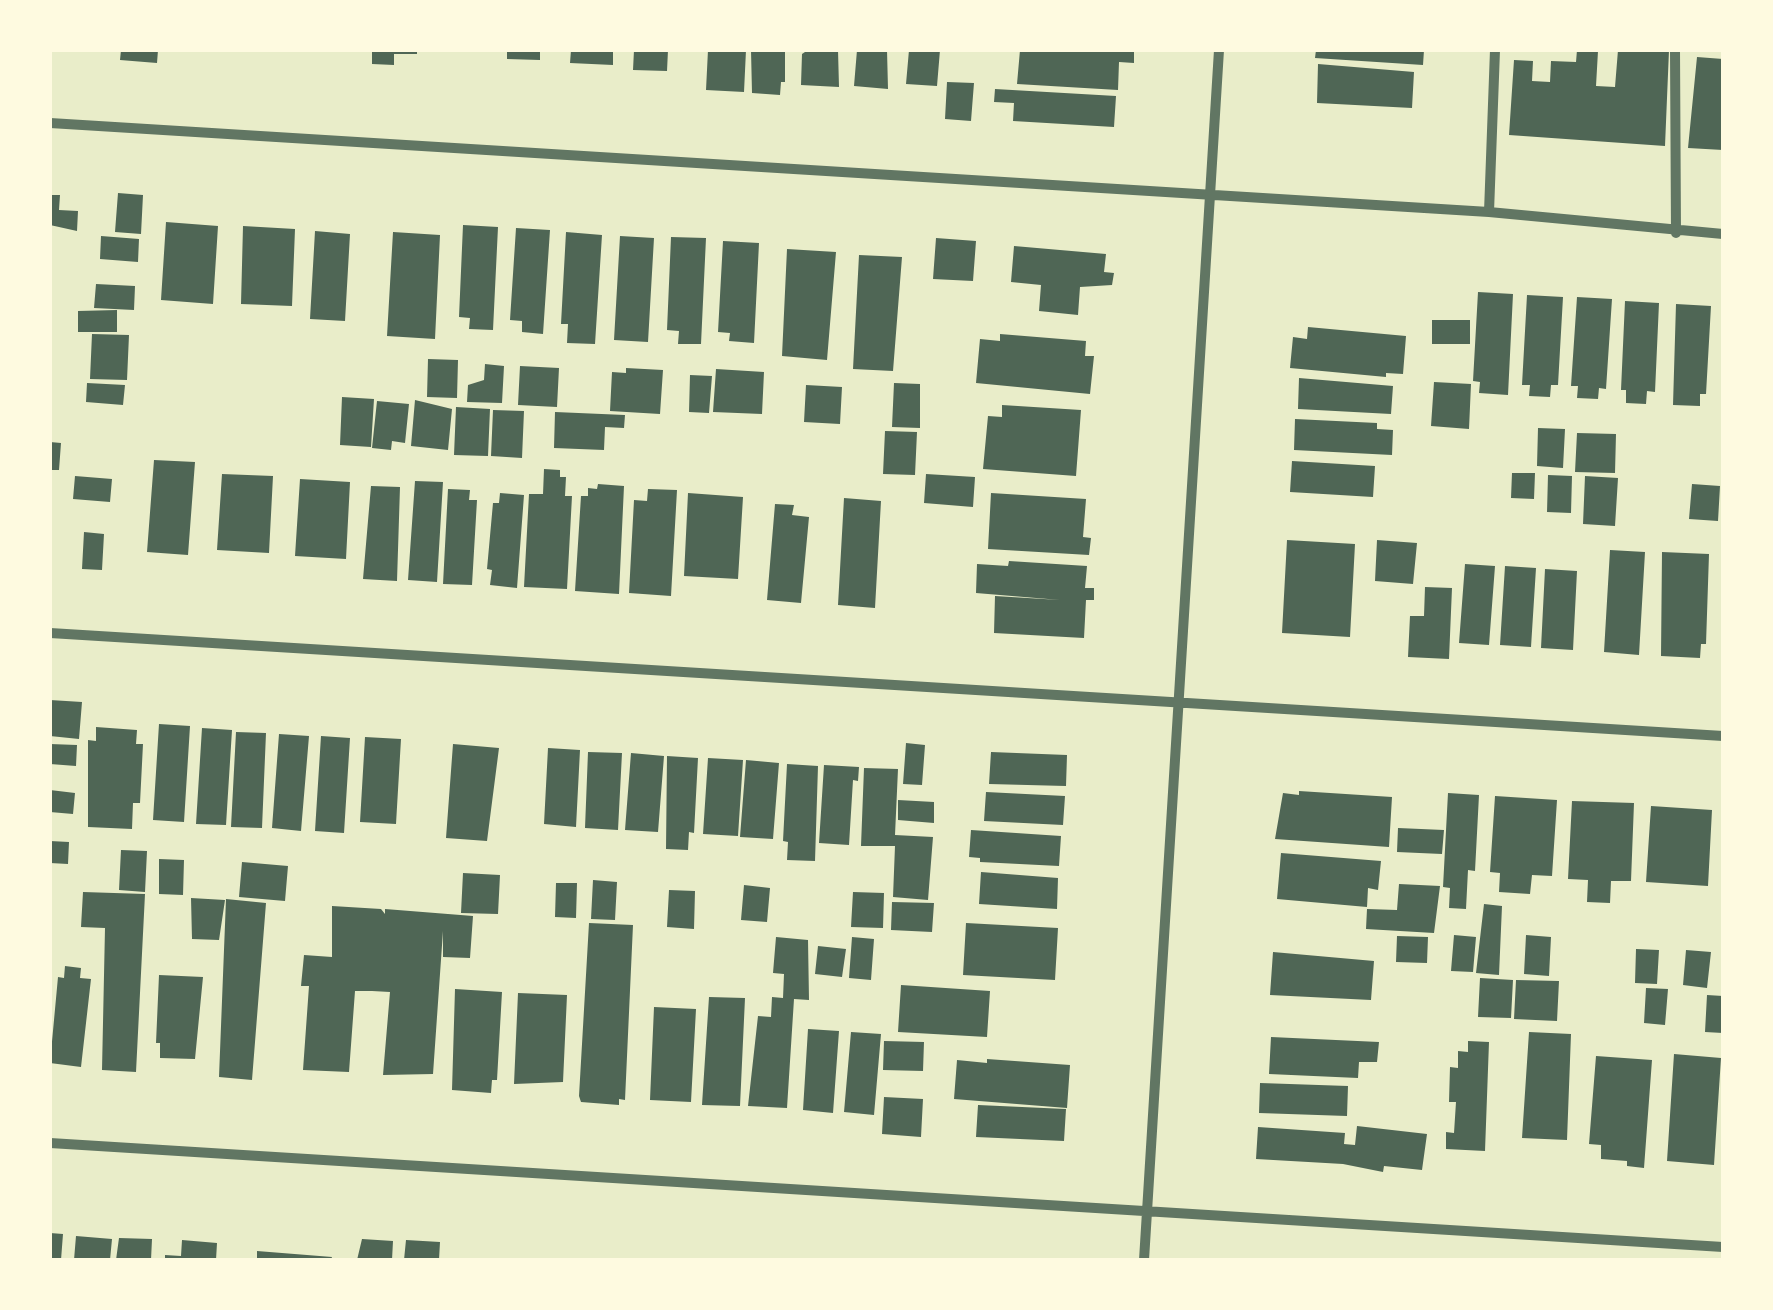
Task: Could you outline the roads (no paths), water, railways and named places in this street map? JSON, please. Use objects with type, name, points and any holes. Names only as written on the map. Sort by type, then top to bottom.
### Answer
[{"type":"street","points":[[1144,1260],[1218,50]]},
{"type":"street","points":[[1489,212],[1495,50]]},
{"type":"street","points":[[1675,50],[1676,232]]},
{"type":"street","points":[[50,123],[1489,212],[1723,234]]},
{"type":"street","points":[[50,633],[1723,736]]},
{"type":"street","points":[[50,1143],[1723,1246]]}]
